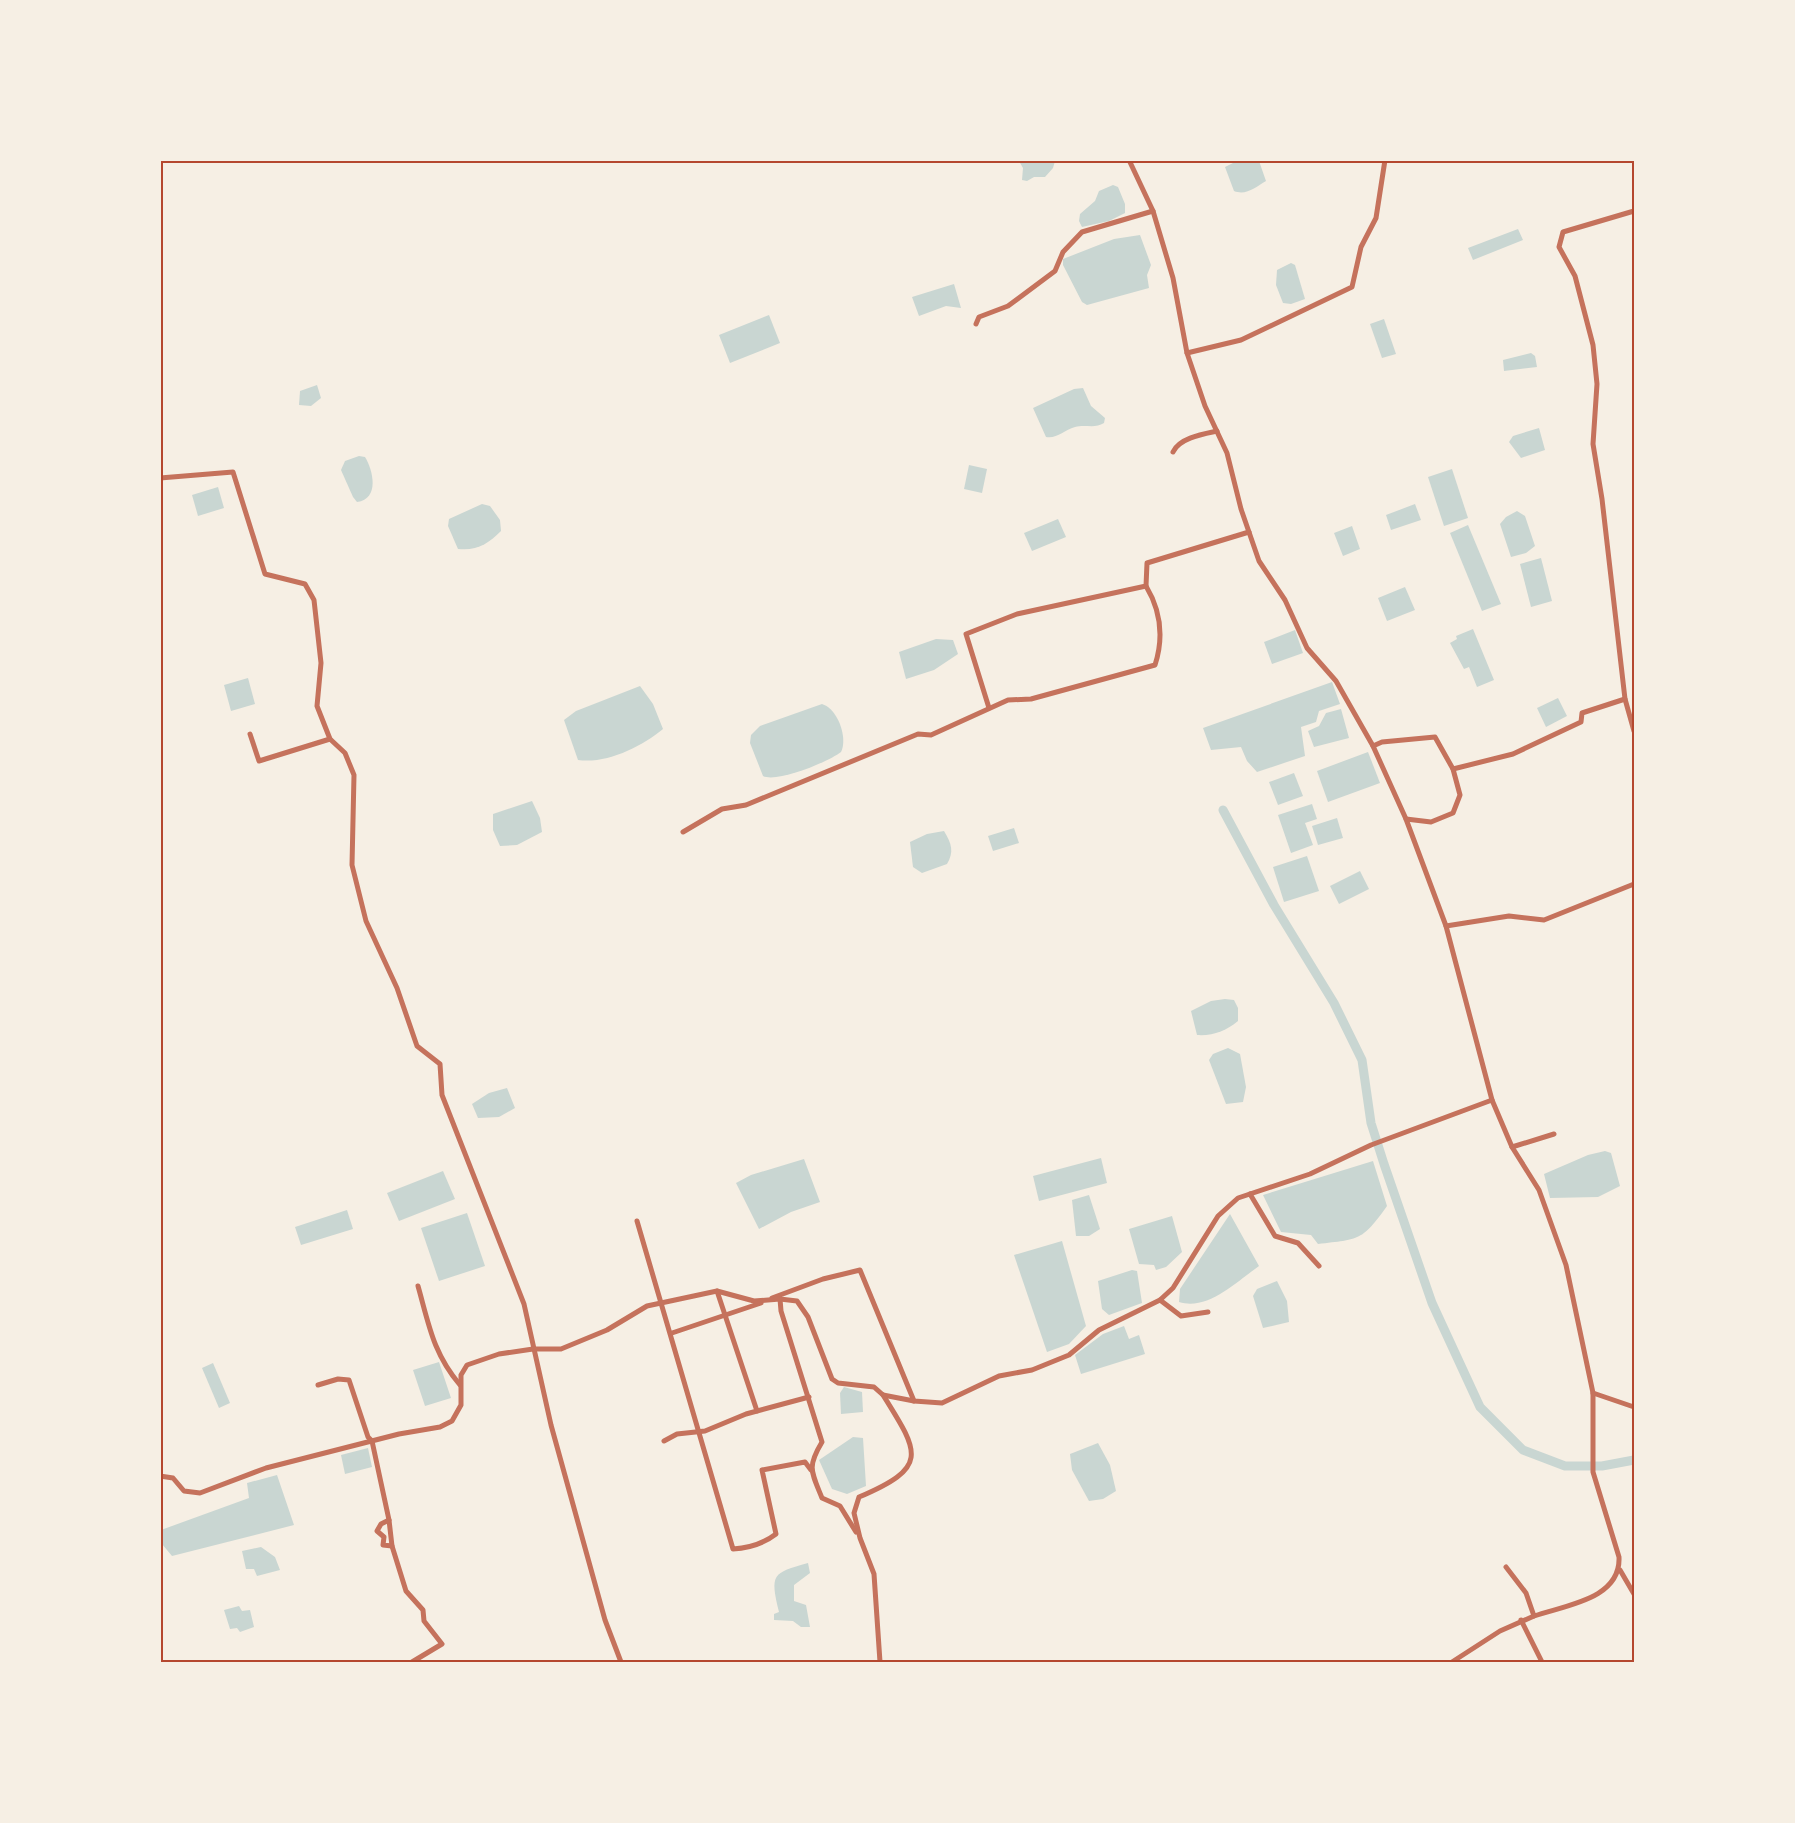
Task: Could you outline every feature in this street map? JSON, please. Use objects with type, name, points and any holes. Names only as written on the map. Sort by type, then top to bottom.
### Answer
[{"type":"street","points":[[1129,160],[1153,211],[1173,279],[1187,353],[1205,406],[1227,453],[1259,561],[1285,600],[1307,648],[1336,681],[1373,746],[1406,819],[1446,926],[1492,1100],[1512,1147],[1539,1190],[1566,1265],[1593,1393],[1593,1472],[1619,1557],[1620,1569],[1635,1594]]},
{"type":"street","points":[[1187,353],[1241,340],[1352,287],[1361,247],[1376,218],[1385,160]]},
{"type":"street","points":[[976,324],[979,317],[1008,306],[1055,271],[1063,252],[1082,231],[1153,211]]},
{"type":"street","points":[[1635,211],[1563,232],[1559,247],[1575,276],[1593,345],[1598,384],[1593,444],[1602,499],[1625,699],[1635,731]]},
{"type":"street","points":[[1173,452],[1175,447],[1196,436],[1217,431]]},
{"type":"street","points":[[160,478],[233,472],[265,574],[305,584],[314,600],[321,663],[317,706],[330,738],[345,753],[354,775],[352,865],[366,921],[397,988],[417,1046],[440,1064],[442,1095],[475,1183],[518,1284],[550,1425],[590,1568],[621,1662]]},
{"type":"street","points":[[683,832],[722,809],[746,805],[918,734],[931,735],[1008,700],[1031,699],[1155,665],[1161,646],[1157,604],[1146,586],[1147,563],[1249,532]]},
{"type":"street","points":[[989,708],[966,634],[1017,614],[1146,586]]},
{"type":"street","points":[[1453,769],[1513,754],[1581,722],[1582,713],[1625,699]]},
{"type":"street","points":[[250,734],[259,761],[330,738]]},
{"type":"street","points":[[1373,746],[1382,742],[1435,737],[1453,769],[1460,795],[1453,813],[1431,822],[1406,819]]},
{"type":"street","points":[[1446,926],[1509,916],[1544,920],[1635,884]]},
{"type":"street","points":[[883,1395],[942,1403],[999,1376],[1032,1370],[1069,1355],[1099,1330],[1160,1300],[1173,1288],[1218,1216],[1238,1198],[1310,1174],[1371,1145],[1492,1100]]},
{"type":"street","points":[[1512,1147],[1554,1134]]},
{"type":"street","points":[[1251,1194],[1275,1236],[1299,1243],[1319,1266]]},
{"type":"street","points":[[638,1221],[733,1549],[747,1549],[766,1542],[776,1534],[762,1470],[805,1462],[811,1470],[822,1498],[840,1506],[860,1538]]},
{"type":"street","points":[[672,1333],[726,1317],[823,1279],[860,1270],[914,1401]]},
{"type":"street","points":[[418,1286],[437,1352],[443,1365],[460,1385]]},
{"type":"street","points":[[717,1291],[757,1411]]},
{"type":"street","points":[[160,1476],[173,1478],[184,1491],[200,1493],[266,1468],[372,1441],[425,1431],[452,1421],[461,1406],[461,1375],[467,1365],[499,1354],[534,1349],[561,1349],[607,1330],[647,1306],[717,1291],[754,1302],[780,1299],[797,1301],[808,1317],[832,1379],[838,1383],[874,1387],[883,1395],[911,1442],[911,1463],[902,1476],[859,1497],[854,1513],[860,1538],[874,1574],[880,1662]]},
{"type":"street","points":[[780,1299],[781,1311],[822,1442],[812,1460],[811,1470]]},
{"type":"street","points":[[1160,1300],[1181,1316],[1208,1312]]},
{"type":"street","points":[[318,1385],[338,1379],[349,1380],[368,1437],[372,1441],[389,1520],[392,1546],[406,1591],[423,1610],[424,1620],[441,1644],[412,1662]]},
{"type":"street","points":[[1593,1393],[1635,1407]]},
{"type":"street","points":[[664,1441],[677,1434],[699,1432],[757,1411],[809,1397]]},
{"type":"street","points":[[389,1520],[381,1524],[377,1531],[384,1537],[383,1545],[392,1546]]},
{"type":"street","points":[[1506,1567],[1526,1593],[1534,1616]]},
{"type":"street","points":[[1452,1662],[1521,1620],[1576,1603],[1610,1587],[1620,1569]]},
{"type":"street","points":[[1521,1620],[1542,1662]]},
{"type":"shaded area","points":[[1055,160],[1053,168],[1045,177],[1034,177],[1027,181],[1022,180],[1023,168],[1019,161]]},
{"type":"shaded area","points":[[1239,160],[1259,161],[1266,181],[1247,192],[1234,191],[1225,167]]},
{"type":"shaded area","points":[[1113,185],[1118,187],[1125,204],[1125,213],[1109,221],[1082,227],[1079,221],[1080,214],[1095,201],[1099,191]]},
{"type":"shaded area","points":[[1518,229],[1523,240],[1473,260],[1468,248]]},
{"type":"shaded area","points":[[1140,235],[1151,265],[1147,275],[1149,288],[1087,305],[1082,302],[1063,265],[1063,259],[1114,239]]},
{"type":"shaded area","points":[[1291,263],[1295,265],[1305,299],[1291,304],[1283,303],[1276,285],[1277,270]]},
{"type":"shaded area","points":[[954,284],[961,308],[946,306],[919,316],[912,297]]},
{"type":"shaded area","points":[[769,315],[780,343],[730,363],[719,335]]},
{"type":"shaded area","points":[[1384,319],[1396,354],[1382,358],[1370,324]]},
{"type":"shaded area","points":[[1531,353],[1535,356],[1537,367],[1504,371],[1503,360]]},
{"type":"shaded area","points":[[317,385],[321,398],[311,406],[299,405],[300,391]]},
{"type":"shaded area","points":[[1083,388],[1091,406],[1105,418],[1104,423],[1097,426],[1075,427],[1057,436],[1046,437],[1033,408],[1074,389]]},
{"type":"shaded area","points":[[1539,428],[1545,450],[1521,458],[1509,442],[1513,436]]},
{"type":"shaded area","points":[[359,456],[365,457],[373,483],[369,496],[357,502],[341,470],[345,461]]},
{"type":"shaded area","points":[[969,465],[987,469],[982,493],[964,489]]},
{"type":"shaded area","points":[[1452,469],[1468,518],[1444,526],[1428,477]]},
{"type":"shaded area","points":[[218,487],[224,508],[198,516],[192,495]]},
{"type":"shaded area","points":[[482,504],[490,506],[500,520],[501,531],[482,546],[458,549],[448,526],[449,519]]},
{"type":"shaded area","points":[[1415,504],[1421,520],[1391,530],[1386,515]]},
{"type":"shaded area","points":[[1517,511],[1525,516],[1535,546],[1526,553],[1511,557],[1500,524],[1506,517]]},
{"type":"shaded area","points":[[1058,519],[1066,537],[1032,551],[1024,533]]},
{"type":"shaded area","points":[[1468,525],[1501,604],[1482,611],[1450,533]]},
{"type":"shaded area","points":[[1352,526],[1360,549],[1343,556],[1334,533]]},
{"type":"shaded area","points":[[1541,558],[1552,601],[1531,607],[1520,564]]},
{"type":"shaded area","points":[[1405,587],[1415,610],[1387,621],[1378,598]]},
{"type":"shaded area","points":[[1473,629],[1494,680],[1477,687],[1469,667],[1464,669],[1450,643],[1457,639],[1456,636]]},
{"type":"shaded area","points":[[1295,630],[1303,653],[1272,664],[1264,642]]},
{"type":"shaded area","points":[[936,639],[953,640],[958,654],[934,670],[906,679],[899,652]]},
{"type":"shaded area","points":[[248,678],[255,704],[231,711],[224,685]]},
{"type":"shaded area","points":[[1332,682],[1340,704],[1319,711],[1316,722],[1301,727],[1305,756],[1257,772],[1247,761],[1241,747],[1211,750],[1203,728]]},
{"type":"shaded area","points":[[640,686],[653,704],[663,729],[645,742],[623,753],[589,761],[578,760],[564,720],[576,711]]},
{"type":"shaded area","points":[[1558,698],[1567,716],[1546,727],[1537,708]]},
{"type":"shaded area","points":[[822,704],[833,712],[840,725],[843,739],[841,752],[814,766],[790,774],[779,777],[763,776],[750,743],[751,735],[760,726]]},
{"type":"shaded area","points":[[1341,709],[1349,738],[1314,747],[1308,731],[1319,726],[1326,713]]},
{"type":"shaded area","points":[[1368,752],[1380,783],[1328,802],[1317,771]]},
{"type":"shaded area","points":[[1294,773],[1303,796],[1278,805],[1269,782]]},
{"type":"shaded area","points":[[532,801],[540,818],[542,832],[517,845],[500,846],[493,830],[493,814]]},
{"type":"shaded area","points":[[1312,804],[1317,819],[1305,823],[1313,845],[1291,853],[1278,815]]},
{"type":"shaded area","points":[[1337,818],[1343,838],[1318,845],[1312,826]]},
{"type":"shaded area","points":[[1014,828],[1019,843],[993,851],[988,836]]},
{"type":"shaded area","points":[[944,831],[951,848],[951,856],[947,864],[922,873],[913,867],[910,842],[927,834]]},
{"type":"shaded area","points":[[1307,856],[1319,891],[1284,902],[1273,867]]},
{"type":"shaded area","points":[[1360,871],[1369,889],[1339,904],[1330,886]]},
{"type":"shaded area","points":[[1234,1000],[1238,1008],[1238,1021],[1219,1032],[1197,1035],[1191,1011],[1211,1001]]},
{"type":"shaded area","points":[[1228,1048],[1240,1054],[1246,1087],[1243,1102],[1226,1104],[1209,1060],[1213,1054]]},
{"type":"shaded area","points":[[507,1088],[515,1108],[499,1117],[478,1118],[472,1104],[489,1093]]},
{"type":"shaded area","points":[[1605,1151],[1611,1153],[1620,1186],[1598,1197],[1550,1198],[1544,1174],[1588,1155]]},
{"type":"shaded area","points":[[1101,1158],[1107,1183],[1039,1201],[1033,1176]]},
{"type":"shaded area","points":[[804,1159],[820,1202],[791,1212],[759,1229],[736,1183],[751,1175]]},
{"type":"shaded area","points":[[1373,1161],[1387,1206],[1365,1232],[1352,1239],[1318,1244],[1311,1235],[1281,1232],[1263,1195]]},
{"type":"shaded area","points":[[443,1171],[455,1199],[399,1221],[387,1193]]},
{"type":"shaded area","points":[[1089,1195],[1100,1229],[1089,1236],[1076,1236],[1072,1200]]},
{"type":"shaded area","points":[[347,1210],[353,1229],[301,1245],[295,1227]]},
{"type":"shaded area","points":[[467,1213],[485,1266],[439,1281],[421,1228]]},
{"type":"shaded area","points":[[1230,1214],[1259,1266],[1211,1299],[1190,1304],[1179,1302],[1180,1289]]},
{"type":"shaded area","points":[[1172,1216],[1182,1252],[1166,1267],[1156,1270],[1154,1265],[1139,1264],[1129,1229]]},
{"type":"shaded area","points":[[1062,1241],[1086,1326],[1069,1344],[1047,1352],[1014,1255]]},
{"type":"shaded area","points":[[1132,1270],[1137,1271],[1142,1303],[1109,1315],[1102,1309],[1098,1281]]},
{"type":"shaded area","points":[[1277,1281],[1287,1301],[1289,1322],[1263,1328],[1253,1296],[1257,1289]]},
{"type":"shaded area","points":[[1124,1326],[1129,1339],[1139,1335],[1145,1354],[1081,1374],[1075,1355],[1103,1334]]},
{"type":"shaded area","points":[[439,1362],[451,1398],[425,1406],[413,1370]]},
{"type":"shaded area","points":[[213,1363],[230,1403],[219,1408],[202,1368]]},
{"type":"shaded area","points":[[844,1387],[862,1392],[863,1412],[841,1414],[840,1393]]},
{"type":"shaded area","points":[[853,1437],[863,1438],[866,1486],[847,1494],[832,1489],[819,1460]]},
{"type":"shaded area","points":[[1098,1443],[1110,1465],[1116,1491],[1103,1499],[1089,1501],[1072,1470],[1070,1454]]},
{"type":"shaded area","points":[[368,1448],[372,1467],[345,1474],[341,1455]]},
{"type":"shaded area","points":[[277,1475],[294,1525],[172,1556],[162,1544],[161,1530],[249,1498],[247,1483]]},
{"type":"shaded area","points":[[261,1547],[275,1557],[280,1570],[257,1576],[254,1569],[246,1569],[242,1551]]},
{"type":"shaded area","points":[[808,1563],[810,1573],[794,1585],[794,1601],[806,1605],[810,1627],[801,1627],[793,1621],[774,1620],[774,1614],[779,1612],[775,1590],[777,1577],[787,1570]]},
{"type":"shaded area","points":[[239,1606],[242,1611],[250,1610],[254,1627],[240,1632],[237,1628],[230,1629],[224,1610]]},
{"type":"waterway","points":[[1223,810],[1274,905],[1334,1003],[1362,1060],[1371,1123],[1384,1164],[1432,1303],[1480,1407],[1523,1450],[1565,1466],[1602,1466],[1634,1460]]}]
